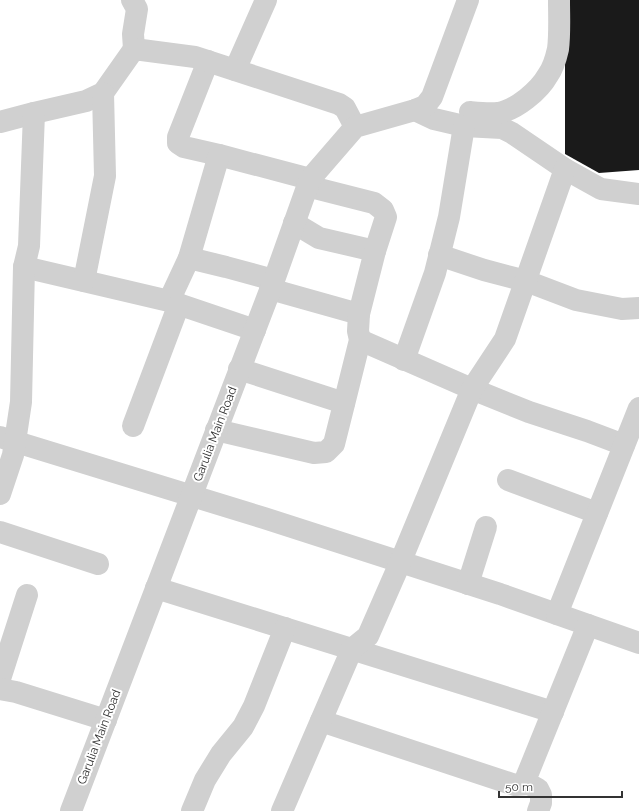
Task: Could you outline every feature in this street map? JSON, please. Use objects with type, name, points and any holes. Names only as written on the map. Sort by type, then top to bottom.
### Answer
[{"type":"street","points":[[0,122],[34,112],[86,101],[103,93],[134,49],[133,34],[137,9],[132,0]]},
{"type":"street","points":[[235,70],[266,0]]},
{"type":"street","points":[[420,108],[432,98],[468,0]]},
{"type":"street","points":[[134,49],[195,57],[339,104],[344,108],[355,127],[420,108],[486,113],[499,112],[512,108],[533,93],[549,75],[558,48],[559,0]]},
{"type":"street","points":[[208,61],[178,137],[178,143],[184,147],[219,155],[374,203],[383,210],[386,217],[375,251],[359,314],[358,331],[360,340],[334,444],[326,452],[314,453],[216,430]]},
{"type":"street","points":[[84,281],[105,176],[103,93]]},
{"type":"street","points":[[420,108],[434,118],[464,126],[502,128],[512,133],[565,169],[601,189],[639,194]]},
{"type":"street","points":[[0,494],[14,455],[8,440],[20,402],[24,267],[29,246],[34,112]]},
{"type":"street","points":[[404,360],[435,273],[449,217],[464,126]]},
{"type":"street","name":"Garulia Main Road","points":[[71,811],[255,330],[309,182],[355,127]]},
{"type":"street","points":[[133,426],[190,258],[219,155]]},
{"type":"street","points":[[282,811],[352,649],[368,636],[472,389],[505,339],[565,169]]},
{"type":"street","points":[[294,223],[319,238],[375,251]]},
{"type":"street","points":[[439,255],[484,270],[526,281],[583,302],[622,310],[639,308]]},
{"type":"street","points":[[190,258],[226,267],[272,285],[359,314]]},
{"type":"street","points":[[24,267],[174,302],[255,330]]},
{"type":"street","points":[[360,340],[529,412],[624,445]]},
{"type":"street","points":[[239,369],[344,404]]},
{"type":"street","points":[[557,614],[639,408]]},
{"type":"street","points":[[8,440],[264,518],[500,594],[639,643]]},
{"type":"street","points":[[508,480],[597,513]]},
{"type":"street","points":[[468,584],[486,527]]},
{"type":"street","points":[[0,532],[98,564]]},
{"type":"street","points":[[156,588],[553,712]]},
{"type":"street","points":[[0,679],[27,595]]},
{"type":"street","points":[[529,784],[526,778],[588,625]]},
{"type":"street","points":[[192,811],[205,780],[221,754],[243,727],[254,706],[285,628]]},
{"type":"street","points":[[0,689],[16,692],[106,720]]},
{"type":"street","points":[[321,721],[515,785],[529,784],[538,789],[541,795],[541,803],[538,811]]},
{"type":"building","points":[[565,0],[639,0],[639,170],[599,173],[565,154]]}]
